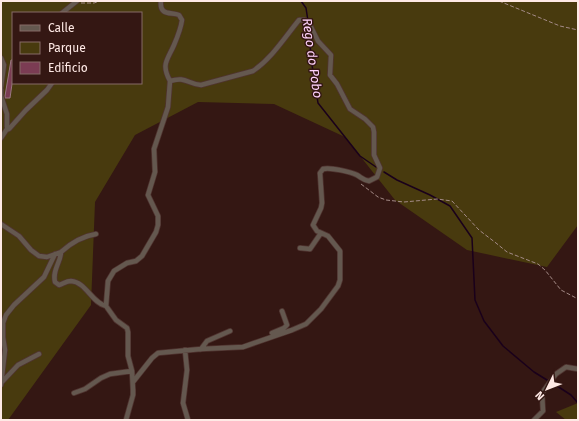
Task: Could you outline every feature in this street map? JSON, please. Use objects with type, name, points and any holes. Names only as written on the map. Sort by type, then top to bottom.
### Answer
[{"type":"street","points":[[63,12],[77,1]]},
{"type":"street","points":[[106,306],[108,281],[112,273],[121,266],[139,259],[156,230],[158,220],[158,216],[148,198],[148,192],[155,172],[154,149],[168,107],[170,81],[166,70],[166,61],[176,41],[182,20],[182,17],[179,15],[169,14],[164,11],[161,6],[161,1]]},
{"type":"street","points":[[133,382],[152,358],[158,353],[243,347],[306,324],[321,309],[338,286],[341,269],[340,251],[332,244],[328,236],[320,233],[313,225],[322,203],[321,170],[331,168],[357,175],[361,179],[369,181],[377,177],[380,168],[374,155],[373,127],[370,123],[354,112],[347,104],[337,84],[330,75],[331,55],[318,41],[308,22],[302,19],[299,20],[285,38],[254,71],[201,85],[196,85],[182,79],[170,81]]},
{"type":"street","points":[[1,58],[4,65],[1,96],[7,114],[8,129]]},
{"type":"street","points":[[1,138],[51,84]]},
{"type":"street","points":[[1,224],[19,236],[36,254],[43,257],[61,252],[82,238],[88,235],[96,234]]},
{"type":"street","points":[[300,248],[310,249],[320,233]]},
{"type":"street","points":[[61,252],[54,276],[55,282],[59,285],[66,281],[75,282],[84,288],[98,302],[106,306],[116,320],[128,330],[128,356],[132,371],[133,395],[126,420]]},
{"type":"street","points":[[2,384],[5,350],[3,323],[6,315],[14,305],[44,277],[55,254]]},
{"type":"street","points":[[255,343],[263,336],[285,327],[287,323],[282,311]]},
{"type":"street","points":[[201,349],[207,341],[230,330]]},
{"type":"street","points":[[185,350],[187,370],[183,403],[188,420]]},
{"type":"street","points":[[2,384],[18,365],[39,354]]},
{"type":"street","points":[[534,420],[543,411],[542,393],[556,374],[566,367],[578,369]]},
{"type":"street","points":[[74,393],[85,389],[101,378],[110,374],[132,371]]},
{"type":"path","points":[[71,6],[84,2],[94,3],[100,1]]},
{"type":"path","points":[[499,1],[560,26],[578,30]]},
{"type":"path","points":[[357,180],[378,197],[386,200],[404,202],[439,199],[452,202],[479,230],[507,252],[538,264],[545,270],[561,290],[578,300]]},
{"type":"green space","points":[[1,1],[578,1],[578,225],[547,267],[467,250],[395,200],[345,137],[274,104],[198,102],[135,135],[95,202],[91,305],[8,420],[1,420]]},
{"type":"green space","points":[[578,403],[578,420],[566,420],[556,412]]},
{"type":"building","points":[[12,60],[12,84],[10,98],[5,98]]},
{"type":"waterway","name":"Rego do Pobo","points":[[301,1],[306,8],[308,21]]},
{"type":"waterway","name":"Rego do Pobo","points":[[308,25],[318,103],[360,156],[376,167]]},
{"type":"waterway","name":"Rego do Pobo","points":[[384,172],[450,206],[472,238],[475,300],[484,321],[503,346],[534,372],[547,380]]},
{"type":"waterway","name":"Rego do Pobo","points":[[554,384],[571,395],[578,403]]}]
